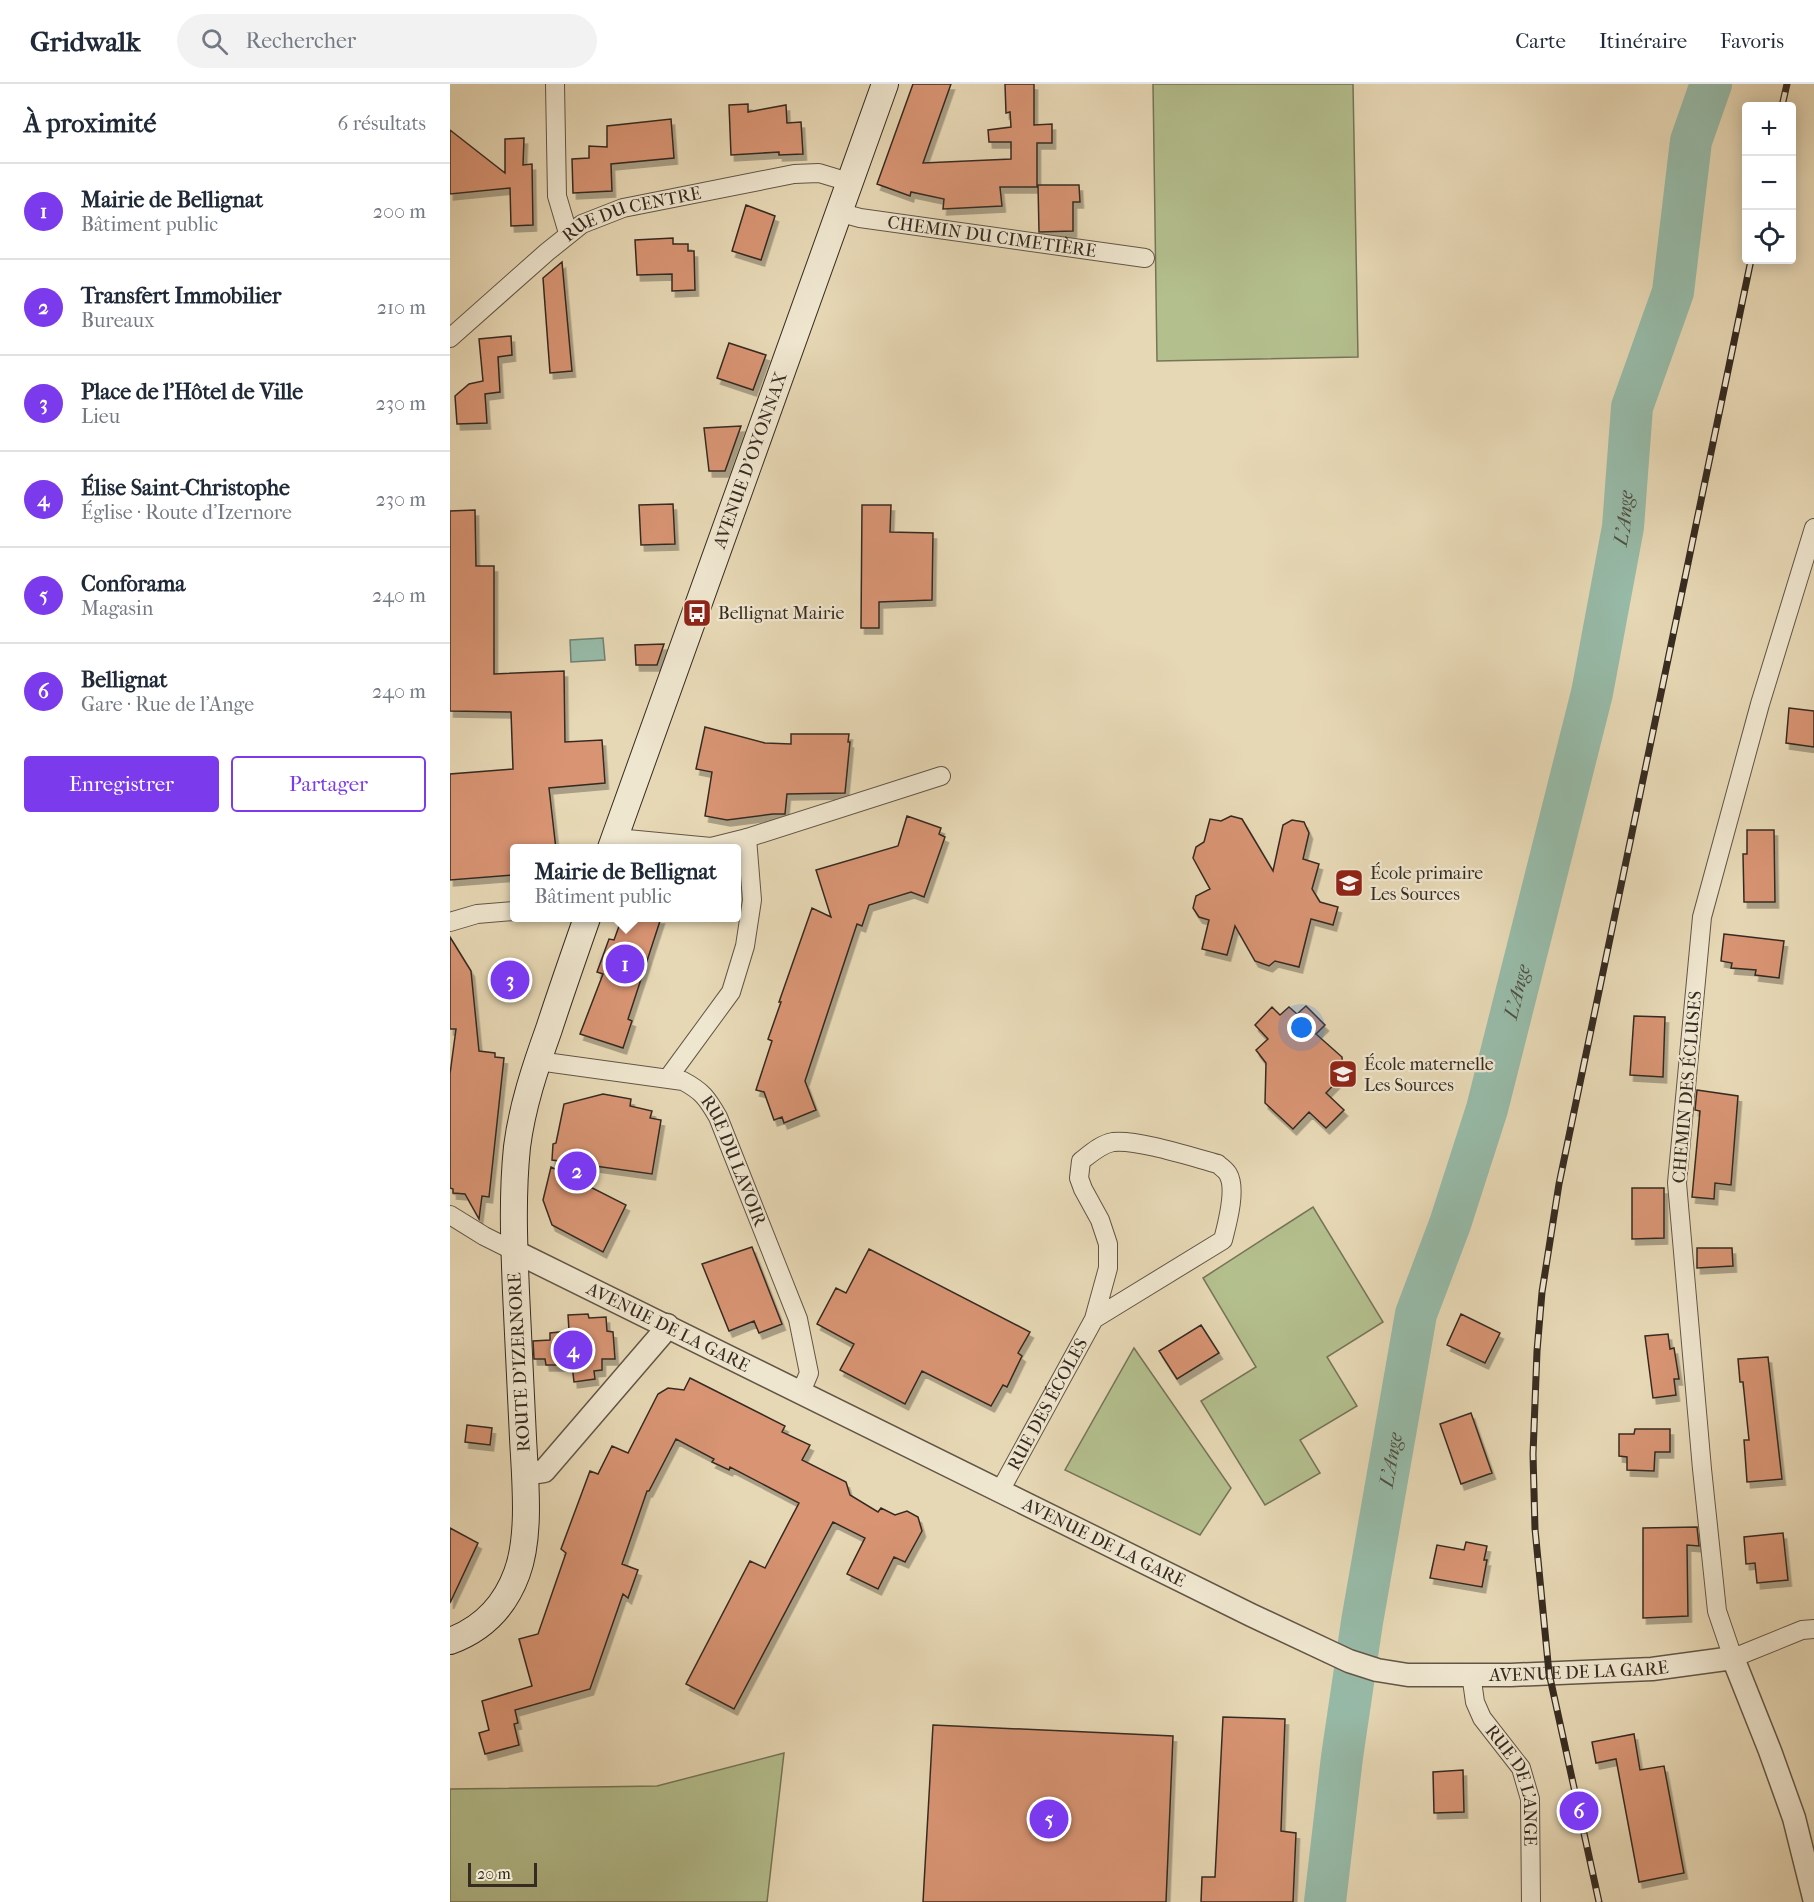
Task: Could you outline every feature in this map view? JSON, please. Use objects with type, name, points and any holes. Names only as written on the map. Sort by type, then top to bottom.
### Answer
[{"type":"main road","name":"AVENUE D'OYONNAX","points":[[614,842],[885,84]]},
{"type":"main road","name":"ROUTE D'IZERNORE","points":[[450,1641],[470,1634],[489,1618],[504,1599],[517,1573],[525,1544],[514,1251],[514,1186],[526,1100],[586,922]]},
{"type":"street","points":[[555,84],[557,196],[568,233]]},
{"type":"street","name":"RUE DU CENTRE","points":[[450,338],[568,233],[582,224],[623,208],[794,174],[819,173],[849,182]]},
{"type":"street","name":"CHEMIN DU CIMETIÈRE","points":[[838,212],[860,218],[1145,258]]},
{"type":"street","name":"CHEMIN DES ÉCLUSES","points":[[1733,1658],[1717,1611],[1677,1183],[1702,917],[1760,704],[1814,528]]},
{"type":"street","points":[[723,844],[941,776]]},
{"type":"street","points":[[668,1078],[731,992],[745,946],[752,900],[747,838]]},
{"type":"street","points":[[614,842],[627,839],[680,844]]},
{"type":"street","points":[[450,922],[477,914],[510,911]]},
{"type":"street","name":"RUE DU LAVOIR","points":[[538,1061],[683,1081],[699,1089],[709,1101],[718,1117],[798,1319],[809,1373],[801,1392]]},
{"type":"street","name":"RUE DES ÉCOLES","points":[[1000,1491],[1094,1318],[1108,1268],[1108,1244],[1100,1220],[1079,1178],[1081,1161],[1095,1149],[1112,1142],[1132,1143],[1218,1164],[1228,1173],[1232,1185],[1223,1240],[1094,1318]]},
{"type":"street","points":[[450,1215],[483,1236],[514,1251]]},
{"type":"street","name":"AVENUE DE LA GARE","points":[[514,1251],[1323,1650],[1377,1670],[1408,1675],[1511,1675],[1652,1669],[1733,1658]]},
{"type":"street","name":"ROUTE D'IZERNORE","points":[[524,1474],[544,1472],[661,1335],[667,1325]]},
{"type":"street","points":[[1814,1629],[1802,1630],[1733,1658],[1794,1818],[1814,1898]]},
{"type":"street","name":"RUE DE L'ANGE","points":[[1472,1674],[1475,1702],[1482,1718],[1521,1768],[1530,1799],[1531,1902]]},
{"type":"shaded area","points":[[1153,84],[1353,84],[1358,357],[1157,361]]},
{"type":"shaded area","points":[[603,638],[605,660],[571,662],[570,640]]},
{"type":"shaded area","points":[[1313,1207],[1383,1322],[1327,1357],[1357,1406],[1300,1440],[1320,1473],[1265,1505],[1201,1401],[1256,1367],[1203,1278]]},
{"type":"shaded area","points":[[1134,1348],[1231,1488],[1200,1535],[1065,1470]]},
{"type":"shaded area","points":[[784,1753],[767,1902],[450,1902],[450,1789],[657,1786]]},
{"type":"building","points":[[913,84],[951,84],[923,163],[1011,159],[1011,142],[989,142],[988,130],[1011,127],[1010,112],[1006,113],[1005,84],[1034,84],[1034,125],[1052,124],[1052,143],[1037,143],[1037,187],[1000,187],[1002,206],[943,209],[944,199],[911,192],[910,196],[877,184]]},
{"type":"building","points":[[748,104],[748,112],[786,105],[787,123],[801,122],[803,154],[779,155],[779,152],[731,155],[729,105]]},
{"type":"building","points":[[671,119],[674,158],[611,164],[612,191],[573,193],[572,159],[589,158],[589,146],[607,147],[607,126]]},
{"type":"building","points":[[450,130],[505,173],[505,139],[524,138],[523,165],[532,164],[533,225],[511,226],[510,188],[450,194]]},
{"type":"building","points":[[1038,185],[1079,185],[1080,202],[1073,202],[1073,231],[1039,232]]},
{"type":"building","points":[[746,205],[775,216],[761,260],[732,251]]},
{"type":"building","points":[[673,238],[673,244],[688,244],[688,251],[694,251],[695,290],[672,291],[672,274],[637,275],[635,240]]},
{"type":"building","points":[[562,262],[572,371],[550,373],[543,278]]},
{"type":"building","points":[[511,336],[512,355],[498,357],[500,392],[485,394],[487,423],[457,424],[455,396],[469,384],[483,381],[479,339]]},
{"type":"building","points":[[729,343],[766,355],[753,390],[717,378]]},
{"type":"building","points":[[741,426],[725,471],[709,471],[704,428]]},
{"type":"building","points":[[673,504],[675,544],[641,545],[639,505]]},
{"type":"building","points":[[862,505],[891,505],[890,532],[933,533],[932,600],[879,602],[879,628],[861,628]]},
{"type":"building","points":[[475,510],[476,566],[494,566],[494,674],[564,671],[565,742],[602,740],[605,783],[549,788],[555,844],[510,844],[510,875],[450,880],[450,774],[513,769],[511,712],[450,711],[450,511]]},
{"type":"building","points":[[664,644],[657,665],[636,665],[635,645]]},
{"type":"building","points":[[1789,708],[1814,711],[1814,747],[1786,743]]},
{"type":"building","points":[[705,727],[765,743],[791,744],[791,734],[849,734],[845,793],[787,794],[785,814],[727,820],[705,816],[712,772],[696,769]]},
{"type":"building","points":[[907,816],[941,828],[939,834],[945,837],[924,897],[911,892],[869,905],[862,926],[857,924],[805,1081],[816,1110],[784,1123],[782,1117],[774,1120],[764,1092],[756,1090],[772,1041],[768,1039],[781,1002],[779,1002],[812,908],[831,917],[816,870],[898,846]]},
{"type":"building","points":[[1231,816],[1242,819],[1273,871],[1283,825],[1292,820],[1304,822],[1309,833],[1303,859],[1319,864],[1312,889],[1320,902],[1338,907],[1333,925],[1311,919],[1299,967],[1275,961],[1269,966],[1255,961],[1235,926],[1227,955],[1202,949],[1209,920],[1199,917],[1193,908],[1196,896],[1210,889],[1193,858],[1196,847],[1204,842],[1210,819],[1221,821]]},
{"type":"building","points":[[1747,830],[1774,830],[1775,902],[1744,902],[1743,854],[1747,854]]},
{"type":"building","points":[[621,922],[660,922],[628,1019],[632,1021],[623,1048],[580,1034],[603,974],[597,972],[609,939],[614,940]]},
{"type":"building","points":[[1724,934],[1784,941],[1779,978],[1755,975],[1756,970],[1731,968],[1732,963],[1721,961]]},
{"type":"building","points":[[450,937],[471,971],[479,1051],[495,1053],[495,1057],[504,1058],[489,1197],[482,1196],[479,1219],[465,1194],[453,1193],[453,1189],[450,1188],[450,1074],[456,1029],[450,1029]]},
{"type":"building","points":[[1306,1006],[1325,1025],[1316,1034],[1342,1057],[1343,1075],[1326,1093],[1344,1110],[1326,1128],[1309,1112],[1293,1129],[1265,1103],[1266,1063],[1256,1050],[1268,1039],[1255,1025],[1272,1007],[1280,1015],[1289,1007],[1297,1014]]},
{"type":"building","points":[[1634,1016],[1665,1017],[1663,1077],[1630,1075]]},
{"type":"building","points":[[1697,1090],[1738,1096],[1731,1185],[1715,1183],[1714,1199],[1692,1197],[1700,1111],[1695,1110]]},
{"type":"building","points":[[603,1094],[631,1099],[630,1106],[652,1111],[650,1118],[661,1120],[652,1174],[552,1160],[553,1144],[556,1143],[564,1104]]},
{"type":"building","points":[[551,1167],[626,1205],[603,1252],[552,1225],[543,1200]]},
{"type":"building","points":[[1632,1188],[1664,1188],[1664,1238],[1632,1239]]},
{"type":"building","points":[[752,1247],[782,1324],[759,1333],[754,1321],[729,1331],[702,1264]]},
{"type":"building","points":[[1697,1248],[1732,1248],[1733,1266],[1697,1268]]},
{"type":"building","points":[[869,1249],[1030,1332],[1018,1353],[1022,1356],[1007,1387],[1003,1385],[991,1406],[922,1371],[905,1404],[840,1370],[854,1344],[817,1324],[836,1288],[846,1293]]},
{"type":"building","points":[[588,1314],[589,1318],[606,1317],[607,1331],[613,1332],[615,1359],[602,1359],[602,1370],[594,1371],[595,1379],[574,1382],[572,1365],[546,1365],[545,1359],[534,1359],[533,1341],[550,1340],[550,1333],[569,1331],[568,1315]]},
{"type":"building","points":[[1461,1314],[1500,1333],[1485,1363],[1447,1345]]},
{"type":"building","points":[[1201,1325],[1219,1353],[1177,1379],[1159,1351]]},
{"type":"building","points":[[1668,1334],[1670,1349],[1674,1348],[1679,1379],[1674,1379],[1676,1395],[1653,1398],[1645,1336]]},
{"type":"building","points":[[1768,1357],[1782,1479],[1747,1482],[1744,1440],[1749,1440],[1743,1382],[1740,1382],[1738,1359]]},
{"type":"building","points":[[690,1378],[785,1426],[782,1432],[810,1445],[802,1460],[846,1482],[850,1495],[878,1512],[881,1508],[895,1515],[907,1511],[918,1517],[922,1531],[905,1562],[894,1557],[878,1589],[847,1574],[865,1538],[833,1522],[734,1709],[686,1684],[750,1561],[765,1568],[799,1503],[730,1467],[729,1470],[712,1462],[714,1459],[676,1439],[647,1491],[622,1564],[638,1570],[628,1598],[623,1594],[590,1689],[515,1710],[518,1723],[514,1724],[519,1745],[485,1754],[479,1733],[489,1730],[482,1701],[532,1686],[519,1639],[538,1634],[566,1553],[561,1549],[590,1471],[598,1474],[612,1446],[628,1453],[658,1394],[668,1388],[684,1390]]},
{"type":"building","points":[[1471,1413],[1492,1473],[1461,1484],[1440,1424]]},
{"type":"building","points":[[467,1425],[492,1428],[490,1445],[465,1442]]},
{"type":"building","points":[[1635,1429],[1670,1429],[1670,1452],[1655,1452],[1654,1471],[1627,1470],[1627,1457],[1619,1456],[1619,1434],[1634,1434]]},
{"type":"building","points":[[1697,1527],[1699,1546],[1687,1545],[1688,1616],[1643,1618],[1643,1528]]},
{"type":"building","points":[[450,1528],[478,1543],[450,1603]]},
{"type":"building","points":[[1783,1533],[1788,1580],[1757,1583],[1755,1563],[1746,1564],[1744,1537]]},
{"type":"building","points":[[1466,1542],[1487,1546],[1482,1587],[1430,1578],[1437,1545],[1464,1550]]},
{"type":"building","points":[[1223,1717],[1285,1719],[1281,1831],[1296,1833],[1293,1902],[1201,1902],[1202,1877],[1215,1877]]},
{"type":"building","points":[[933,1725],[1173,1736],[1166,1902],[923,1902]]},
{"type":"building","points":[[1634,1734],[1640,1770],[1664,1766],[1684,1873],[1639,1882],[1616,1759],[1596,1763],[1592,1742]]},
{"type":"building","points":[[1463,1770],[1464,1812],[1434,1813],[1433,1772]]},
{"type":"waterway","name":"L'Ange","points":[[1325,1902],[1342,1757],[1362,1622],[1416,1314],[1450,1224],[1487,1109],[1592,693],[1623,527],[1632,407],[1673,292],[1691,141],[1711,84]]},
{"type":"railway","points":[[1783,102],[1787,84]]},
{"type":"railway","points":[[1599,1902],[1549,1673],[1535,1529],[1533,1454],[1542,1292],[1559,1184],[1750,264]]},
{"type":"place","name":"Bellignat Mairie","points":[[697,613]]},
{"type":"place","name":"École primaire Les Sources","points":[[1349,883]]},
{"type":"place","name":"Mairie de Bellignat","points":[[625,964]]},
{"type":"place","name":"Place de l'Hôtel de Ville","points":[[510,980]]},
{"type":"place","name":"École maternelle Les Sources","points":[[1343,1074]]},
{"type":"place","name":"Transfert Immobilier","points":[[577,1171]]},
{"type":"place","name":"Élise Saint-Christophe","points":[[573,1350]]},
{"type":"place","name":"Bellignat","points":[[1579,1811]]},
{"type":"place","name":"Conforama","points":[[1049,1819]]}]
